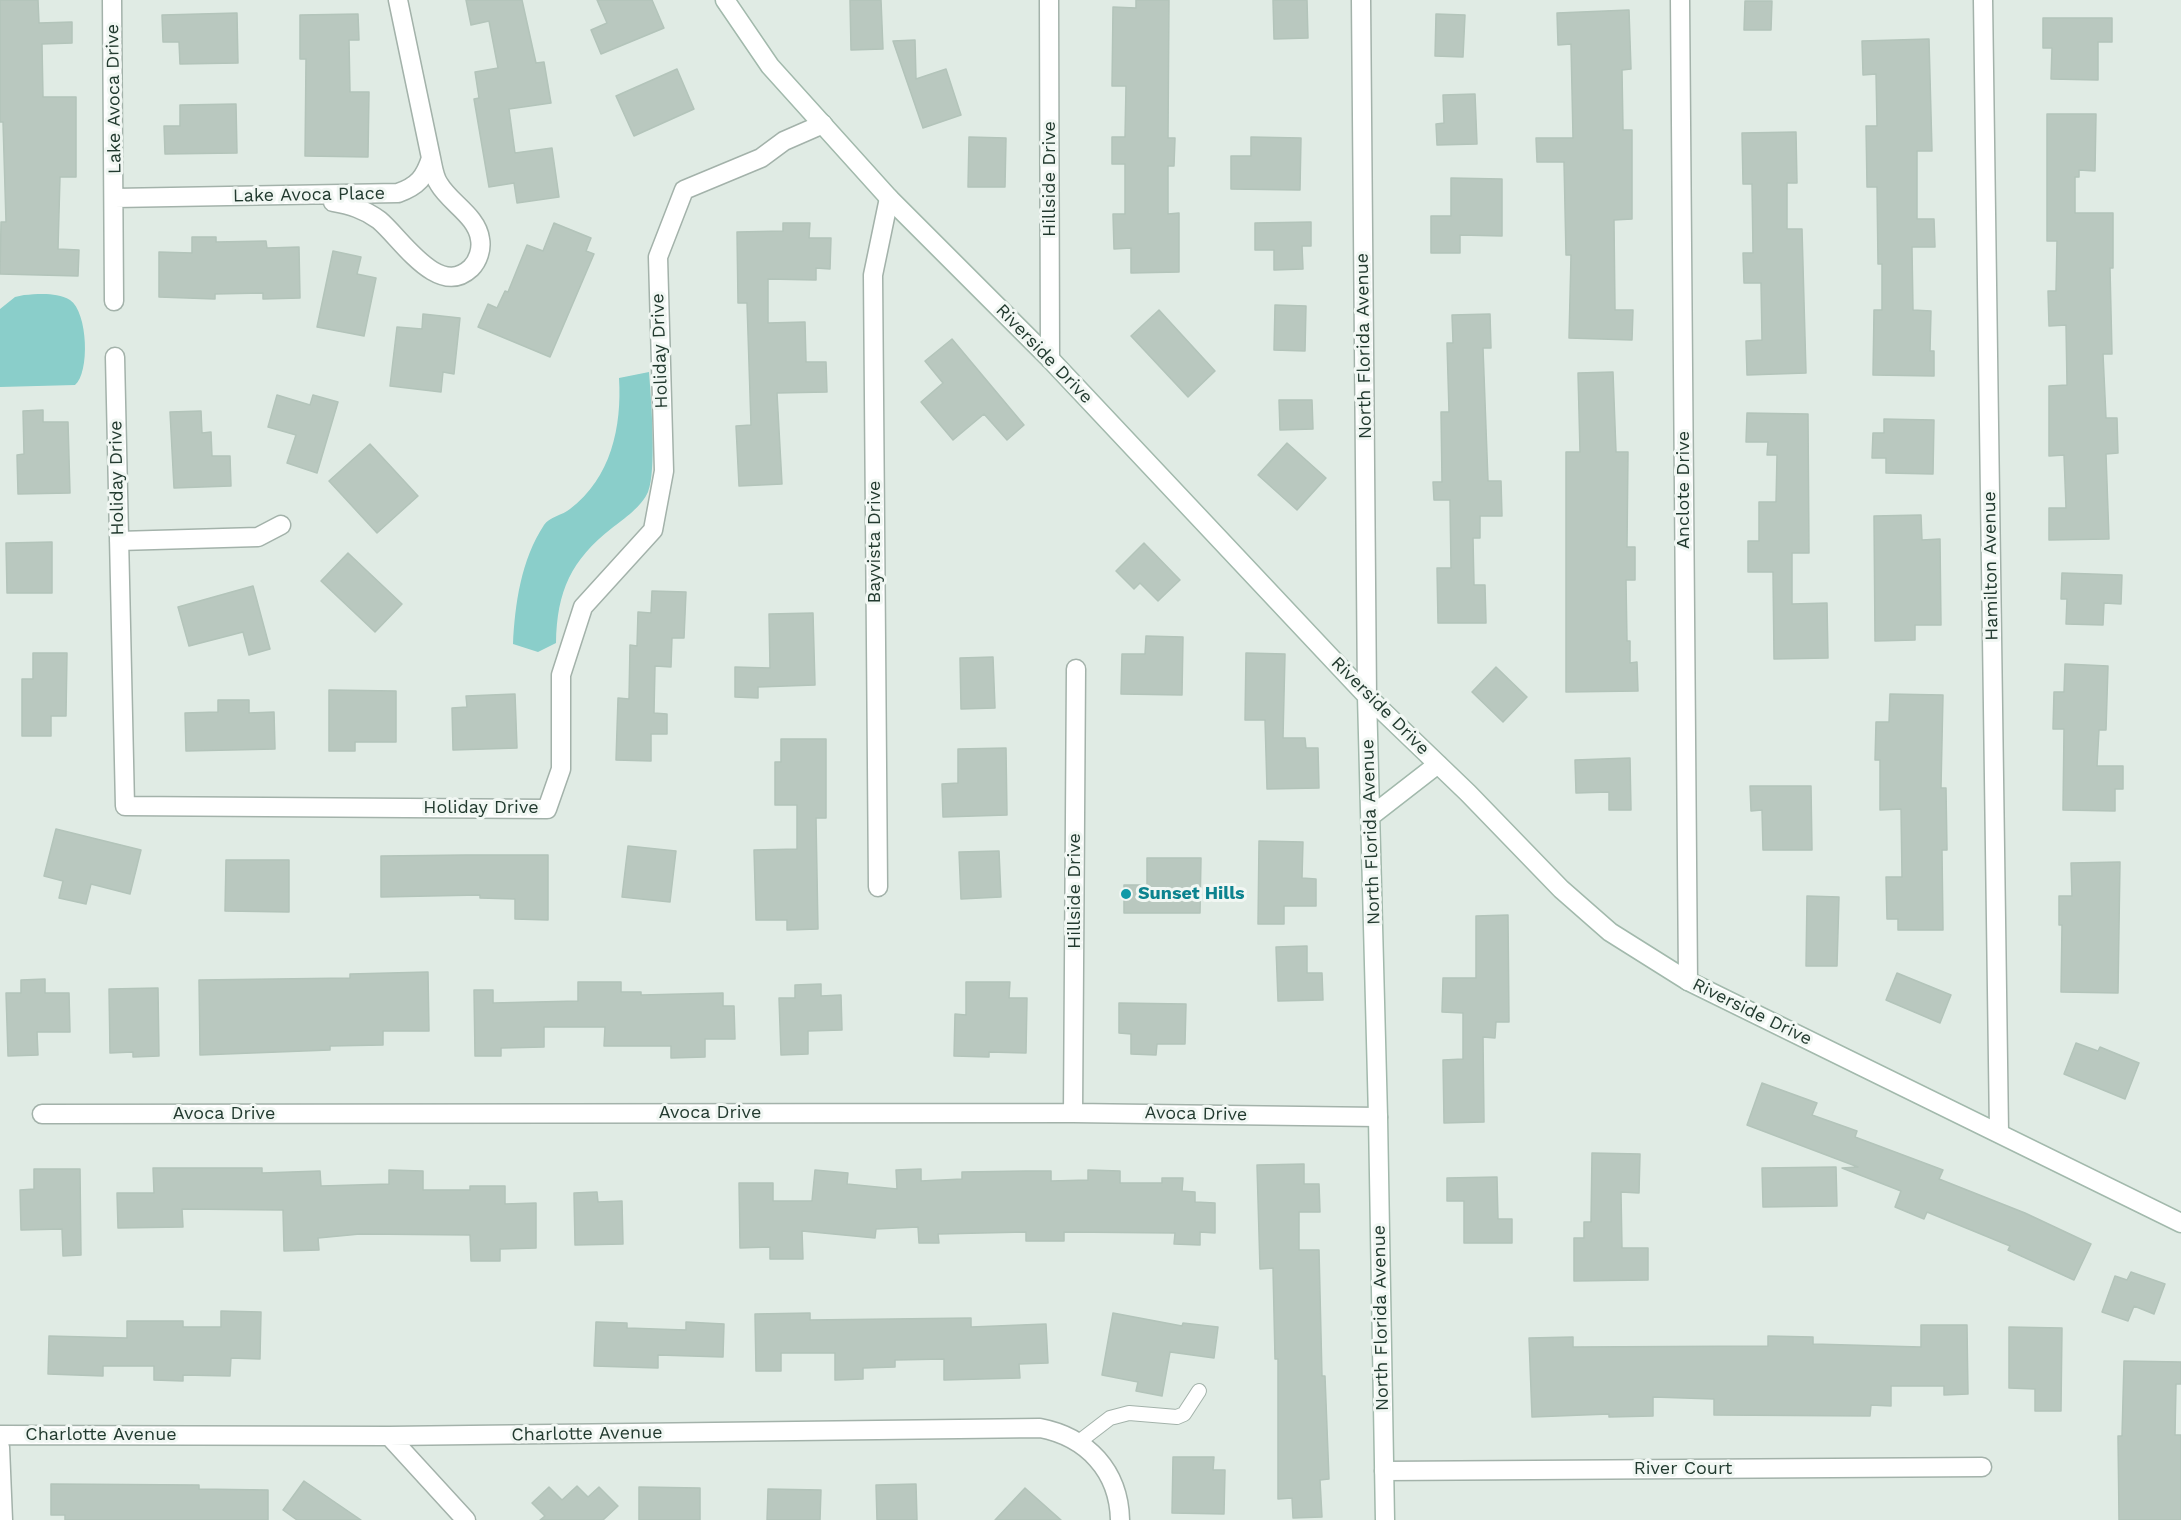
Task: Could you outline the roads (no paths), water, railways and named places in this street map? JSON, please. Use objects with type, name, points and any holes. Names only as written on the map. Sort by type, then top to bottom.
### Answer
[{"type":"street","name":"Lake Avoca Drive","points":[[112,0],[115,198]]},
{"type":"street","points":[[302,196],[355,206],[366,212],[381,221],[428,270],[444,276],[457,276],[470,270],[477,260],[480,238],[476,227],[439,186],[398,0]]},
{"type":"street","name":"Riverside Drive","points":[[725,0],[770,66],[889,198],[1050,359],[1367,696],[1438,764],[1561,890],[1610,932],[1688,981],[1999,1131],[2181,1222]]},
{"type":"street","name":"Hillside Drive","points":[[1049,0],[1050,359]]},
{"type":"street","name":"North Florida Avenue","points":[[1361,0],[1367,696],[1378,1116],[1384,1520]]},
{"type":"street","name":"Anclote Drive","points":[[1680,0],[1688,981]]},
{"type":"street","name":"Hamilton Avenue","points":[[1983,0],[1999,1131]]},
{"type":"street","name":"Holiday Drive","points":[[115,357],[125,806],[547,809],[561,770],[561,675],[583,607],[654,530],[664,471],[658,257],[684,190],[760,158],[784,141],[822,124]]},
{"type":"street","name":"Lake Avoca Place","points":[[115,198],[398,193],[423,179],[431,158]]},
{"type":"street","points":[[114,301],[115,198]]},
{"type":"street","name":"Bayvista Drive","points":[[878,887],[873,274],[889,198]]},
{"type":"street","points":[[119,541],[258,537],[281,525]]},
{"type":"street","name":"Hillside Drive","points":[[1073,1113],[1076,669]]},
{"type":"street","points":[[1371,816],[1438,764]]},
{"type":"street","name":"Avoca Drive","points":[[42,1114],[1073,1113],[1378,1116]]},
{"type":"street","name":"Charlotte Avenue","points":[[0,1434],[389,1436],[1040,1428],[1061,1432],[1080,1441],[1106,1470],[1120,1508],[1120,1520]]},
{"type":"street","points":[[389,1436],[466,1520]]},
{"type":"street","points":[[0,1447],[3,1520]]},
{"type":"street","name":"River Court","points":[[1384,1471],[1982,1467]]},
{"type":"lane","points":[[1080,1441],[1110,1418],[1129,1413],[1177,1417],[1184,1414],[1199,1391]]},
{"type":"water","points":[[59,296],[70,300],[76,307],[83,329],[85,356],[80,378],[75,385],[0,387],[0,309],[15,297]]},
{"type":"water","points":[[649,372],[653,452],[648,492],[637,507],[586,552],[569,578],[559,608],[556,643],[538,652],[513,644],[515,613],[521,583],[536,539],[546,522],[567,511],[584,496],[604,467],[616,433],[619,378]]},
{"type":"place","name":"Sunset Hills","points":[[1126,894]]}]
